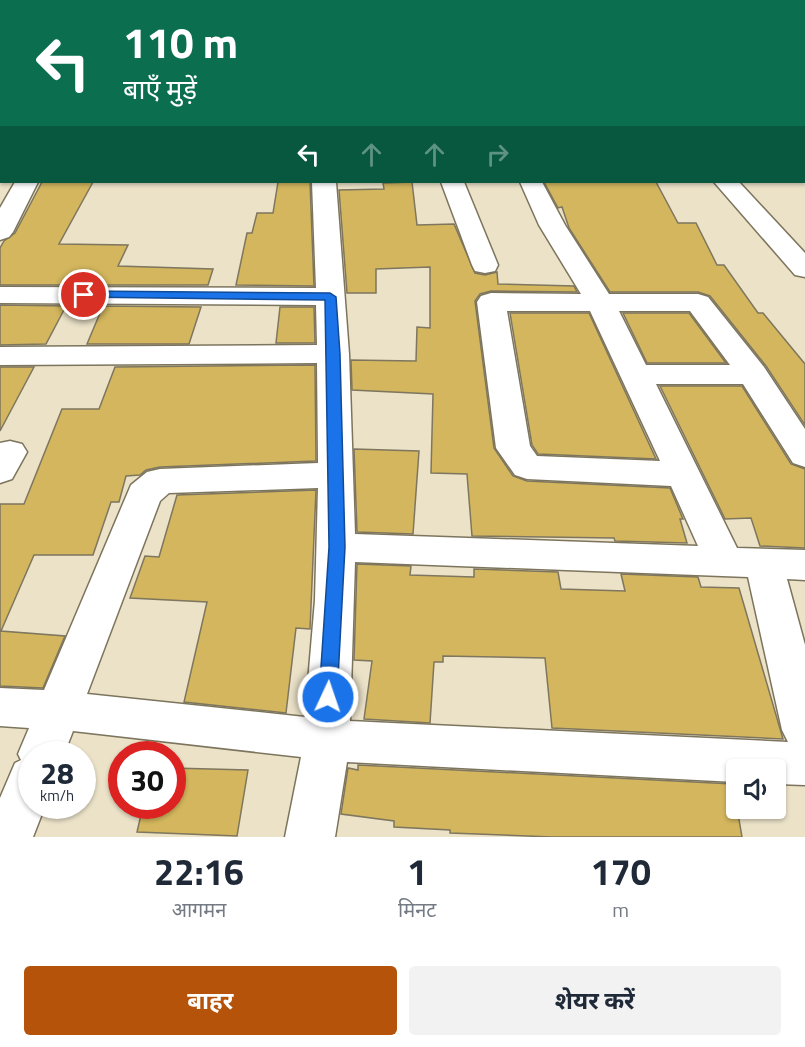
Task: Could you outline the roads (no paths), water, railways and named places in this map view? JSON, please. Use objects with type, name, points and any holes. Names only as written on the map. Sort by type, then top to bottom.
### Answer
[{"type":"street","points":[[310,837],[326,740],[337,547],[334,354],[324,183]]},
{"type":"street","points":[[452,183],[485,265]]},
{"type":"street","points":[[531,183],[552,225],[600,302],[723,561]]},
{"type":"street","points":[[727,183],[805,268]]},
{"type":"street","points":[[0,230],[17,185]]},
{"type":"street","points":[[0,295],[330,297]]},
{"type":"street","points":[[683,474],[527,467],[513,448],[491,302],[698,303],[753,374],[805,455]]},
{"type":"street","points":[[0,356],[334,354]]},
{"type":"street","points":[[635,375],[753,374]]},
{"type":"street","points":[[46,741],[144,494],[160,480],[335,475]]},
{"type":"street","points":[[337,547],[805,565]]},
{"type":"street","points":[[764,564],[805,730]]},
{"type":"street","points":[[0,707],[58,710],[326,740],[805,764]]},
{"type":"street","points":[[9,837],[18,814]]}]
